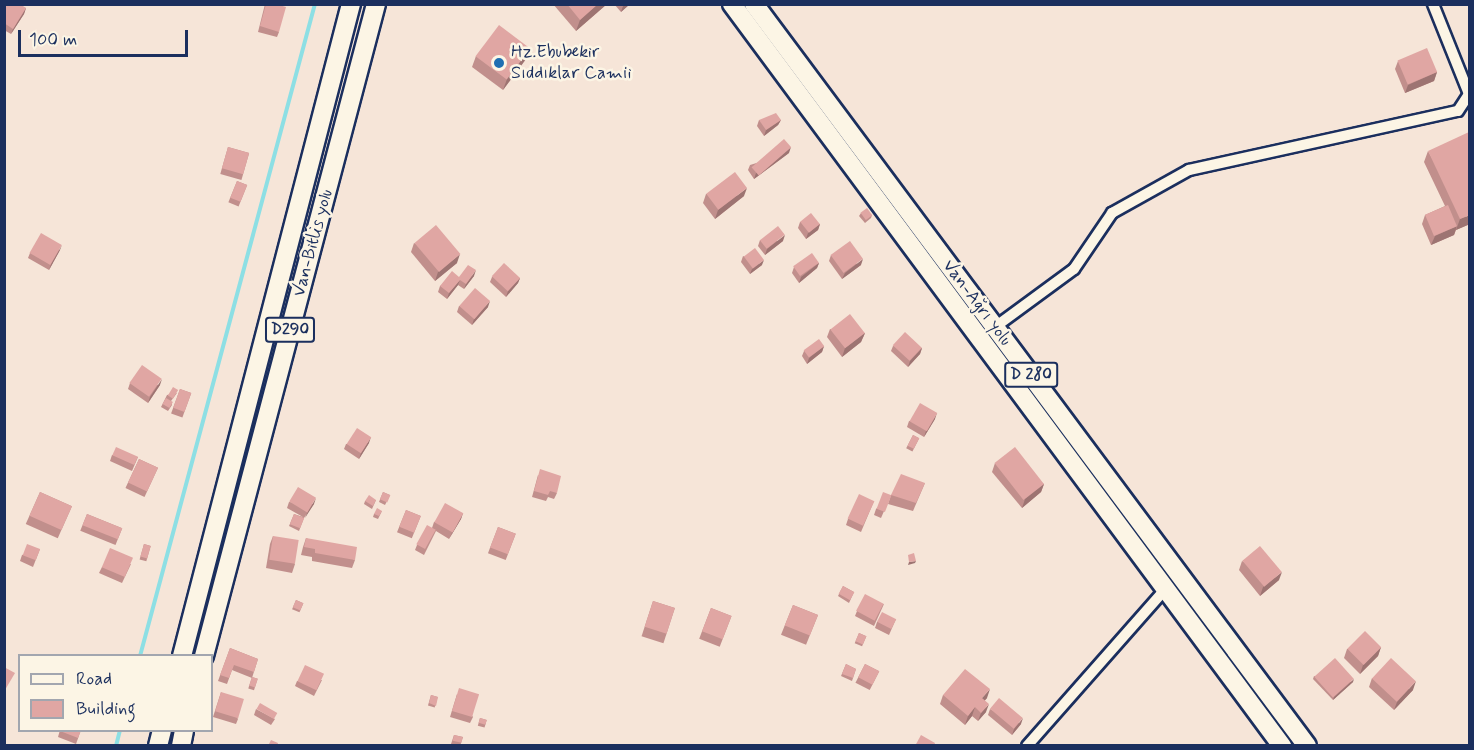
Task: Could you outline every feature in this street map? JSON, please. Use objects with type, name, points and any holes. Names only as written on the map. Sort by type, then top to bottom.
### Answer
[{"type":"highway","name":"Van-Bitlis yolu","points":[[183,654],[351,4]]},
{"type":"highway","name":"Van-Bitlis yolu","points":[[205,654],[376,4]]},
{"type":"highway","name":"Van-Ağrı yolu","points":[[732,4],[1167,587],[1282,746]]},
{"type":"highway","name":"Van-Ağrı yolu","points":[[754,4],[1307,746]]},
{"type":"street","points":[[995,327],[1074,269],[1112,213],[1189,170],[1458,111],[1469,94],[1433,4]]},
{"type":"street","points":[[1027,746],[1167,587]]},
{"type":"building","points":[[4,4],[20,4],[26,8],[13,29],[4,23]]},
{"type":"building","points":[[266,4],[286,7],[279,32],[260,26]]},
{"type":"building","points":[[567,4],[598,4],[580,20]]},
{"type":"building","name":"Hz.Ebubekir Sıddıklar Camii","points":[[499,25],[530,48],[507,80],[476,56]]},
{"type":"building","points":[[1427,48],[1437,72],[1408,84],[1398,61]]},
{"type":"building","points":[[776,113],[781,120],[766,130],[759,120]]},
{"type":"building","points":[[1469,132],[1470,215],[1460,219],[1428,151]]},
{"type":"building","points":[[784,139],[791,147],[759,176],[752,167]]},
{"type":"building","points":[[228,147],[249,153],[243,174],[222,168]]},
{"type":"building","points":[[735,172],[747,188],[718,210],[706,194]]},
{"type":"building","points":[[237,181],[247,185],[240,202],[230,198]]},
{"type":"building","points":[[1448,205],[1457,226],[1434,236],[1425,215]]},
{"type":"building","points":[[867,208],[872,215],[866,220],[861,213]]},
{"type":"building","points":[[811,213],[820,224],[809,233],[800,222]]},
{"type":"building","points":[[436,225],[460,254],[439,272],[415,243]]},
{"type":"building","points":[[778,226],[785,235],[767,249],[760,240]]},
{"type":"building","points":[[41,233],[62,245],[50,265],[30,253]]},
{"type":"building","points":[[850,241],[863,259],[844,273],[831,255]]},
{"type":"building","points":[[755,248],[764,260],[753,268],[744,256]]},
{"type":"building","points":[[812,253],[819,263],[800,276],[793,266]]},
{"type":"building","points":[[504,263],[520,278],[508,291],[492,276]]},
{"type":"building","points":[[468,265],[476,270],[466,284],[460,280],[449,293],[440,286],[452,271],[459,277]]},
{"type":"building","points":[[475,288],[490,301],[474,319],[459,306]]},
{"type":"building","points":[[850,314],[865,333],[845,348],[830,329]]},
{"type":"building","points":[[905,332],[922,348],[910,361],[893,345]]},
{"type":"building","points":[[819,339],[824,346],[809,357],[804,350]]},
{"type":"building","points":[[142,365],[162,379],[149,397],[129,383]]},
{"type":"building","points":[[173,387],[178,390],[173,399],[168,396]]},
{"type":"building","points":[[180,389],[191,393],[184,412],[173,408]]},
{"type":"building","points":[[166,398],[173,402],[169,408],[162,404]]},
{"type":"building","points":[[920,403],[937,413],[927,431],[910,421]]},
{"type":"building","points":[[357,428],[371,437],[361,453],[347,444]]},
{"type":"building","points":[[913,435],[919,438],[914,449],[908,446]]},
{"type":"building","points":[[116,447],[138,457],[134,465],[112,455]]},
{"type":"building","points":[[1015,447],[1044,484],[1023,500],[995,463]]},
{"type":"building","points":[[139,459],[158,468],[147,491],[128,483]]},
{"type":"building","points":[[540,469],[561,476],[557,493],[550,491],[548,495],[534,491]]},
{"type":"building","points":[[901,474],[925,483],[916,503],[891,495]]},
{"type":"building","points":[[298,487],[316,498],[307,512],[289,502]]},
{"type":"building","points":[[40,492],[72,506],[61,530],[29,516]]},
{"type":"building","points":[[383,492],[390,495],[387,502],[380,499]]},
{"type":"building","points":[[883,492],[891,495],[885,512],[877,509]]},
{"type":"building","points":[[859,494],[874,501],[863,526],[848,518]]},
{"type":"building","points":[[369,495],[376,500],[373,506],[365,501]]},
{"type":"building","points":[[445,503],[463,513],[453,532],[434,522]]},
{"type":"building","points":[[377,508],[382,511],[379,516],[374,514]]},
{"type":"building","points":[[406,510],[421,516],[414,533],[399,527]]},
{"type":"building","points":[[87,514],[122,528],[118,539],[83,525]]},
{"type":"building","points":[[294,514],[304,518],[300,528],[290,524]]},
{"type":"building","points":[[427,525],[436,530],[425,549],[416,544]]},
{"type":"building","points":[[498,527],[516,534],[508,554],[490,548]]},
{"type":"building","points":[[273,536],[299,540],[295,564],[269,560]]},
{"type":"building","points":[[306,538],[357,547],[355,560],[315,553],[315,549],[304,547]]},
{"type":"building","points":[[27,544],[40,549],[36,560],[23,555]]},
{"type":"building","points":[[144,544],[151,546],[147,558],[140,556]]},
{"type":"building","points":[[1260,546],[1282,572],[1264,587],[1242,561]]},
{"type":"building","points":[[110,548],[133,558],[125,577],[102,567]]},
{"type":"building","points":[[914,553],[916,561],[909,562],[908,555]]},
{"type":"building","points":[[843,586],[854,592],[850,600],[839,594]]},
{"type":"building","points":[[865,594],[884,604],[875,621],[856,611]]},
{"type":"building","points":[[296,600],[303,603],[300,610],[293,607]]},
{"type":"building","points":[[653,601],[675,608],[667,634],[645,627]]},
{"type":"building","points":[[793,605],[818,615],[810,636],[785,625]]},
{"type":"building","points":[[711,608],[732,616],[723,639],[702,631]]},
{"type":"building","points":[[882,612],[896,619],[891,629],[877,622]]},
{"type":"building","points":[[1365,631],[1381,647],[1364,665],[1347,649]]},
{"type":"building","points":[[859,633],[866,636],[863,644],[855,641]]},
{"type":"building","points":[[230,648],[258,659],[254,672],[234,665],[229,678],[220,675]]},
{"type":"building","points":[[1335,658],[1354,679],[1333,698],[1314,677]]},
{"type":"building","points":[[1391,658],[1416,681],[1397,702],[1372,678]]},
{"type":"building","points":[[846,664],[856,669],[853,678],[842,674]]},
{"type":"building","points":[[865,664],[879,671],[872,685],[858,677]]},
{"type":"building","points":[[305,665],[324,674],[316,690],[297,681]]},
{"type":"building","points":[[4,667],[15,673],[5,690],[4,689]]},
{"type":"building","points":[[965,669],[990,689],[982,698],[989,704],[981,713],[975,707],[968,716],[943,695]]},
{"type":"building","points":[[252,677],[258,679],[255,687],[249,686]]},
{"type":"building","points":[[459,688],[479,694],[472,717],[452,711]]},
{"type":"building","points":[[221,692],[244,699],[238,718],[215,711]]},
{"type":"building","points":[[431,695],[438,697],[436,706],[429,703]]},
{"type":"building","points":[[999,698],[1023,718],[1014,729],[990,709]]},
{"type":"building","points":[[260,703],[277,713],[274,719],[256,709]]},
{"type":"building","points":[[480,718],[487,720],[485,725],[479,723]]},
{"type":"building","points":[[63,732],[80,732],[78,738]]},
{"type":"building","points":[[454,735],[463,737],[461,743],[453,741]]},
{"type":"building","points":[[921,735],[935,743],[934,746],[915,746]]},
{"type":"building","points":[[271,740],[278,743],[277,746],[268,746]]},
{"type":"waterway","points":[[141,654],[315,4]]},
{"type":"waterway","points":[[116,746],[120,732]]},
{"type":"place","name":"Hz.Ebubekir Sıddıklar Camii","points":[[499,63]]}]
